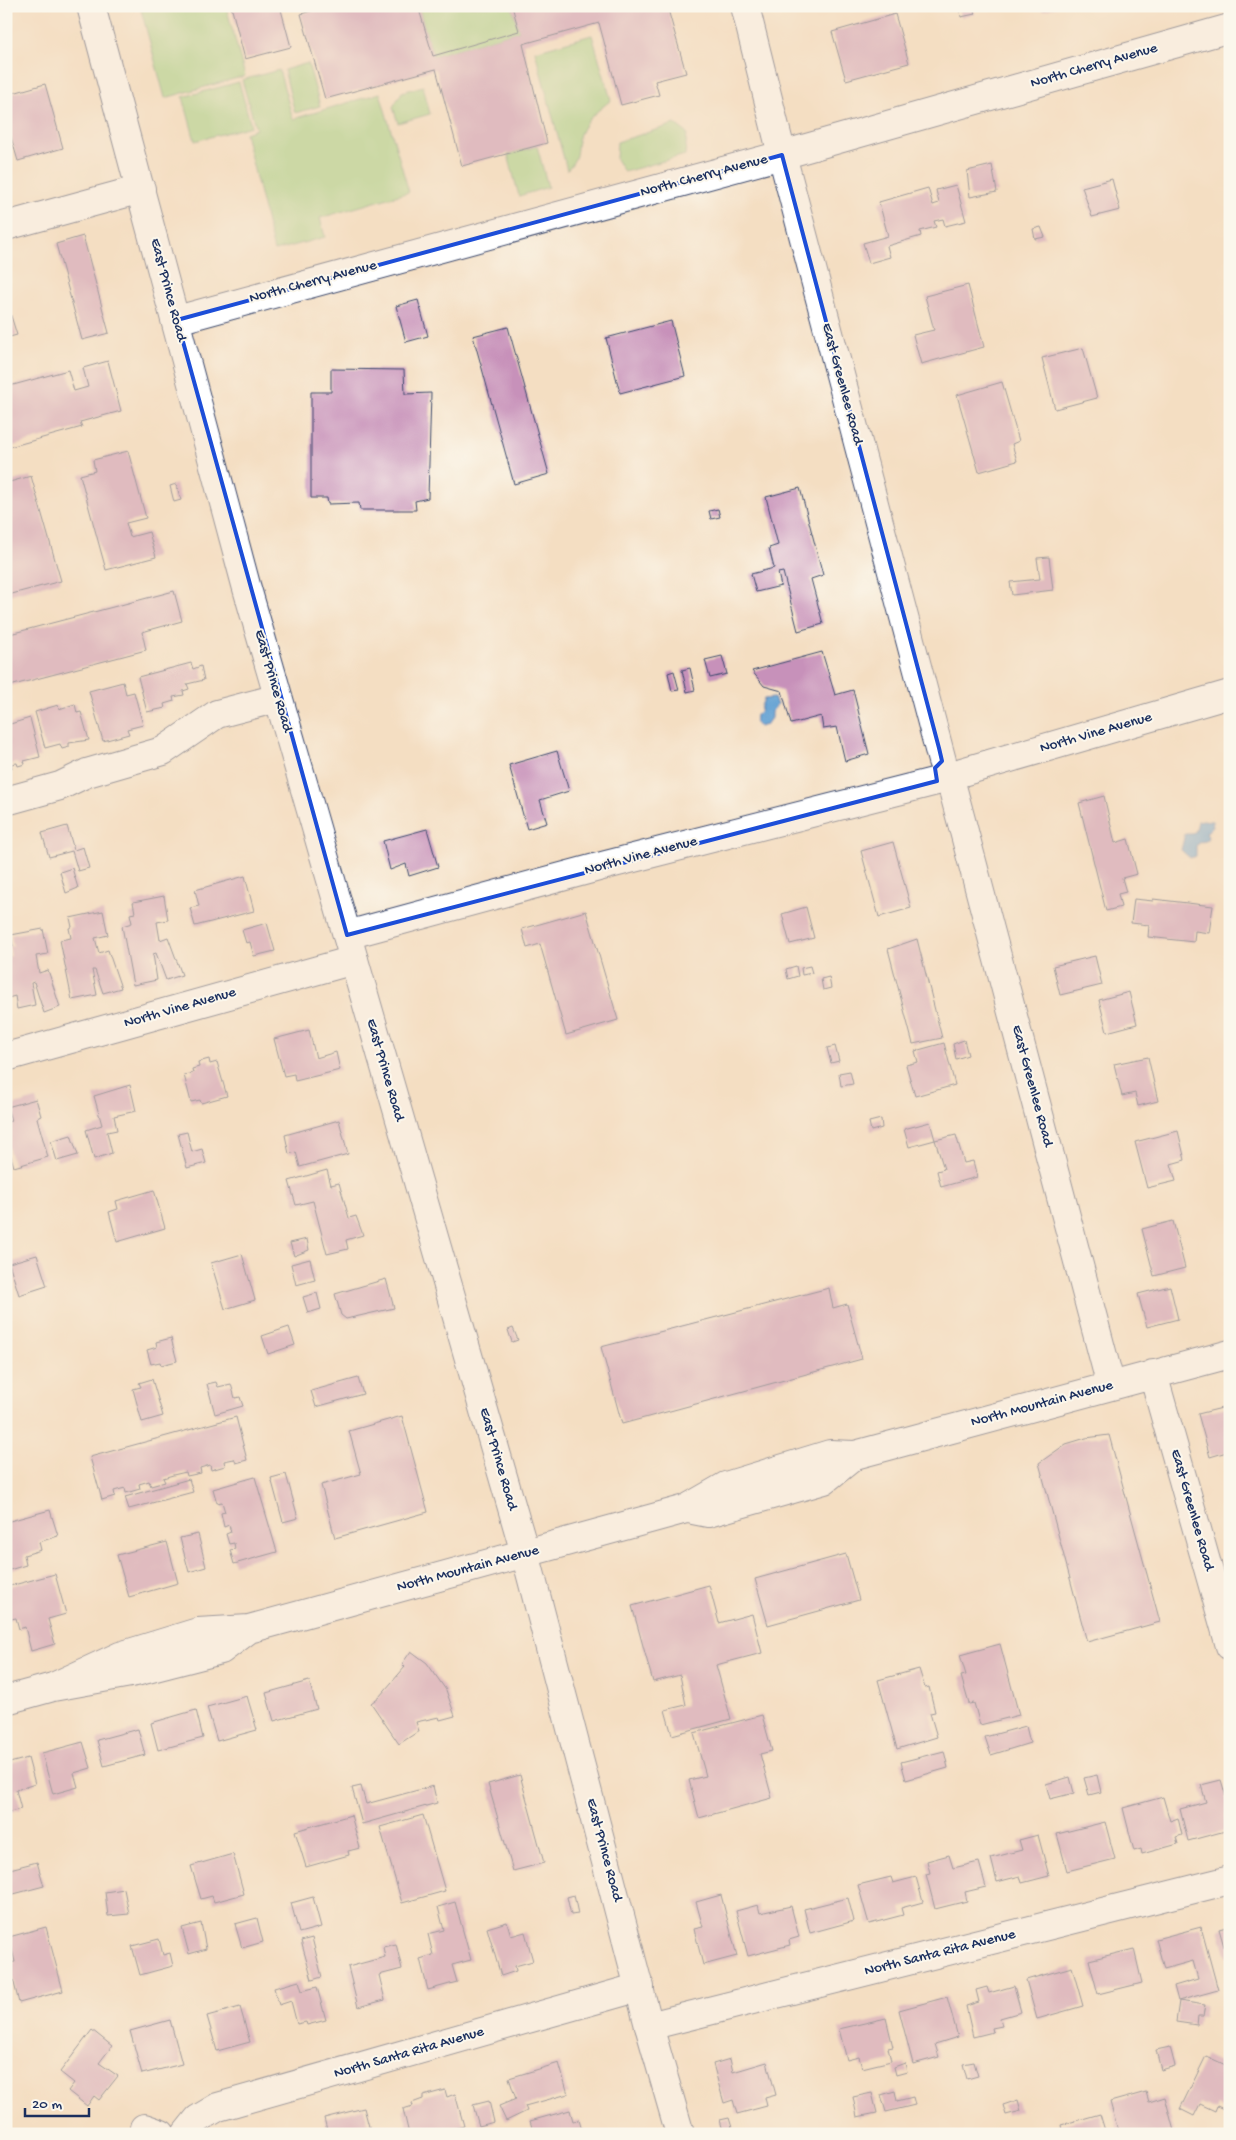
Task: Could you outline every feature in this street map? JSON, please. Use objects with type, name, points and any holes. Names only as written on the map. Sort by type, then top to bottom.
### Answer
[{"type":"street","name":"East Prince Road","points":[[91,6],[177,320],[237,553],[525,1553],[680,2134]]},
{"type":"street","name":"East Greenlee Road","points":[[745,6],[782,155],[1111,1386]]},
{"type":"street","name":"North Cherry Avenue","points":[[177,320],[782,155],[1230,28]]},
{"type":"street","points":[[6,226],[141,189]]},
{"type":"street","name":"North Vine Avenue","points":[[6,1057],[350,947],[663,850],[948,775],[1230,694]]},
{"type":"street","points":[[6,801],[60,786],[87,773],[163,751],[218,714],[278,698]]},
{"type":"street","name":"North Mountain Avenue","points":[[6,1700],[53,1687],[120,1656],[198,1632],[249,1629],[686,1509],[726,1486],[830,1454],[855,1455],[1230,1354]]},
{"type":"street","name":"East Greenlee Road","points":[[1153,1374],[1230,1646]]},
{"type":"street","name":"North Santa Rita Avenue","points":[[650,2026],[1230,1880]]},
{"type":"street","name":"North Santa Rita Avenue","points":[[186,2134],[198,2119],[218,2107],[640,1988]]},
{"type":"highlighted area","points":[[782,155],[939,748],[942,761],[935,768],[937,781],[347,935],[177,320]]},
{"type":"green space","points":[[140,6],[226,6],[245,76],[165,98]]},
{"type":"green space","points":[[418,6],[512,6],[519,31],[433,56]]},
{"type":"green space","points":[[592,35],[611,100],[593,115],[586,124],[578,140],[576,156],[567,170],[535,51]]},
{"type":"green space","points":[[308,63],[320,106],[295,113],[284,70]]},
{"type":"green space","points":[[279,70],[293,119],[380,93],[409,192],[320,218],[325,237],[274,251],[245,133],[256,129],[242,80]]},
{"type":"green space","points":[[239,82],[251,126],[195,141],[183,97]]},
{"type":"green space","points":[[423,86],[430,114],[398,123],[393,107],[402,92]]},
{"type":"green space","points":[[675,124],[687,133],[685,155],[624,172],[616,159],[617,142]]},
{"type":"green space","points":[[537,146],[548,187],[519,196],[508,155]]},
{"type":"water","points":[[774,698],[777,705],[771,712],[771,718],[766,725],[759,727],[755,722],[756,715],[760,712],[764,699]]},
{"type":"water","points":[[1198,821],[1212,821],[1213,826],[1206,833],[1208,837],[1206,841],[1199,842],[1196,846],[1196,856],[1190,858],[1181,850],[1185,834],[1193,834]]},
{"type":"building","points":[[231,6],[280,6],[291,47],[245,59]]},
{"type":"building","points":[[327,6],[418,6],[433,56],[519,31],[512,6],[667,6],[686,73],[655,81],[659,95],[621,105],[599,23],[523,44],[547,143],[462,166],[436,69],[325,99],[301,14]]},
{"type":"building","points":[[959,6],[973,6],[975,14],[961,17]]},
{"type":"building","points":[[1041,6],[1056,6],[1056,7],[1042,11]]},
{"type":"building","points":[[895,14],[909,63],[846,80],[832,32]]},
{"type":"building","points":[[45,84],[63,148],[18,161],[6,120],[6,95]]},
{"type":"building","points":[[992,165],[997,192],[970,197],[967,171]]},
{"type":"building","points":[[1112,179],[1120,210],[1092,217],[1082,187]]},
{"type":"building","points":[[956,185],[966,221],[945,226],[943,219],[934,221],[936,227],[920,231],[921,236],[887,246],[890,257],[869,263],[863,243],[888,236],[879,202],[928,188],[933,205],[939,203],[936,190]]},
{"type":"building","points":[[1041,227],[1045,237],[1035,239],[1033,229]]},
{"type":"building","points":[[83,236],[109,333],[82,340],[56,244]]},
{"type":"building","points":[[968,285],[984,347],[921,364],[913,335],[934,330],[925,296]]},
{"type":"building","points":[[6,300],[17,335],[6,338]]},
{"type":"building","points":[[418,300],[428,336],[406,342],[396,306]]},
{"type":"building","points":[[671,321],[685,376],[620,393],[606,338]]},
{"type":"building","points":[[508,327],[549,474],[514,484],[473,336]]},
{"type":"building","points":[[1083,348],[1097,398],[1055,409],[1042,358]]},
{"type":"building","points":[[108,361],[121,411],[80,422],[82,427],[6,448],[6,387],[68,370],[74,391],[88,387],[83,368]]},
{"type":"building","points":[[331,369],[404,370],[405,394],[431,393],[428,498],[415,501],[416,510],[360,510],[359,503],[328,504],[327,498],[311,498],[311,392],[331,392]]},
{"type":"building","points":[[1002,382],[1019,441],[1012,444],[1017,461],[979,472],[957,395]]},
{"type":"building","points":[[128,451],[146,518],[126,523],[130,537],[149,532],[156,557],[106,570],[80,475],[95,471],[93,460]]},
{"type":"building","points":[[31,476],[61,581],[8,595],[6,587],[6,524],[9,523],[6,513],[6,483]]},
{"type":"building","points":[[176,484],[181,500],[174,502],[170,486]]},
{"type":"building","points":[[800,488],[823,575],[811,579],[823,624],[798,631],[783,572],[778,573],[781,586],[756,592],[751,574],[774,568],[769,548],[778,545],[766,497]]},
{"type":"building","points":[[718,509],[720,517],[711,519],[709,511]]},
{"type":"building","points":[[1049,557],[1053,590],[1012,595],[1010,582],[1040,579],[1037,558]]},
{"type":"building","points":[[174,591],[182,621],[142,632],[146,650],[6,687],[6,635]]},
{"type":"building","points":[[822,652],[835,695],[853,690],[869,754],[845,761],[837,727],[823,729],[821,716],[791,724],[782,691],[764,686],[752,671]]},
{"type":"building","points":[[722,656],[727,674],[710,678],[705,660]]},
{"type":"building","points":[[191,663],[193,669],[201,666],[204,680],[187,684],[189,689],[183,691],[184,695],[173,697],[174,701],[164,704],[165,708],[147,712],[138,677]]},
{"type":"building","points":[[690,668],[695,690],[687,692],[682,670]]},
{"type":"building","points":[[674,671],[679,690],[672,691],[668,673]]},
{"type":"building","points":[[123,682],[126,694],[134,692],[143,725],[127,729],[129,734],[103,741],[89,691]]},
{"type":"building","points":[[75,704],[77,713],[81,712],[89,740],[69,743],[69,747],[62,749],[60,744],[45,748],[35,712],[58,705],[59,709]]},
{"type":"building","points":[[30,718],[40,757],[24,761],[25,764],[18,766],[17,763],[11,764],[12,768],[6,769],[7,725]]},
{"type":"building","points":[[557,751],[569,791],[540,800],[547,823],[527,829],[509,765]]},
{"type":"building","points":[[1104,796],[1115,843],[1128,839],[1137,874],[1122,878],[1126,892],[1118,894],[1121,907],[1106,911],[1079,803]]},
{"type":"building","points":[[67,826],[74,850],[83,847],[89,868],[78,871],[72,851],[49,857],[42,833]]},
{"type":"building","points":[[427,829],[438,867],[409,876],[406,864],[390,870],[383,841]]},
{"type":"building","points":[[893,842],[911,908],[879,917],[861,851]]},
{"type":"building","points":[[72,868],[78,888],[66,893],[60,872]]},
{"type":"building","points":[[245,876],[254,911],[195,926],[190,908],[199,906],[195,890]]},
{"type":"building","points":[[164,896],[168,920],[157,922],[160,940],[168,937],[182,975],[166,980],[156,953],[153,954],[157,980],[133,985],[122,926],[132,923],[130,914],[135,913],[133,902]]},
{"type":"building","points":[[1134,899],[1153,901],[1153,899],[1213,906],[1209,933],[1195,931],[1194,942],[1148,937],[1149,925],[1131,923]]},
{"type":"building","points":[[806,907],[814,938],[790,944],[782,914]]},
{"type":"building","points":[[103,911],[108,935],[95,938],[99,953],[108,950],[121,988],[103,993],[95,970],[92,970],[97,995],[72,1000],[60,940],[71,938],[69,928],[72,927],[70,918]]},
{"type":"building","points":[[586,911],[618,1020],[566,1035],[540,944],[527,948],[522,929]]},
{"type":"building","points":[[267,923],[275,951],[254,956],[250,942],[246,943],[242,930]]},
{"type":"building","points":[[43,929],[48,954],[36,956],[39,973],[48,970],[60,1007],[44,1013],[34,982],[31,983],[35,1005],[17,1009],[15,996],[8,998],[6,987],[6,957],[11,956],[9,946],[13,946],[11,935]]},
{"type":"building","points":[[917,939],[942,1038],[913,1044],[888,949]]},
{"type":"building","points":[[1095,956],[1102,985],[1060,995],[1053,966]]},
{"type":"building","points":[[796,966],[798,976],[788,979],[786,969]]},
{"type":"building","points":[[810,966],[812,973],[802,975],[801,968]]},
{"type":"building","points":[[829,977],[831,988],[823,990],[821,979]]},
{"type":"building","points":[[1129,992],[1137,1024],[1107,1032],[1099,1000]]},
{"type":"building","points":[[309,1030],[316,1058],[336,1052],[340,1070],[295,1081],[294,1074],[284,1076],[274,1039]]},
{"type":"building","points":[[964,1040],[968,1055],[956,1059],[953,1044]]},
{"type":"building","points":[[944,1043],[955,1085],[915,1096],[906,1065],[918,1062],[915,1051]]},
{"type":"building","points":[[835,1046],[839,1061],[831,1063],[827,1048]]},
{"type":"building","points":[[1148,1057],[1158,1101],[1138,1106],[1135,1093],[1122,1096],[1114,1064]]},
{"type":"building","points":[[209,1059],[210,1064],[217,1062],[227,1096],[201,1103],[200,1100],[191,1102],[184,1075],[193,1073],[192,1069],[199,1067],[198,1062]]},
{"type":"building","points":[[850,1071],[853,1084],[841,1086],[839,1073]]},
{"type":"building","points":[[130,1085],[136,1111],[114,1116],[117,1130],[107,1132],[112,1153],[94,1159],[86,1130],[102,1125],[94,1096]]},
{"type":"building","points":[[36,1099],[41,1116],[37,1118],[48,1157],[14,1167],[6,1139],[6,1122],[11,1121],[7,1107]]},
{"type":"building","points":[[881,1119],[882,1128],[871,1131],[869,1122]]},
{"type":"building","points":[[339,1120],[348,1154],[300,1167],[296,1152],[289,1154],[285,1135]]},
{"type":"building","points":[[930,1122],[935,1140],[909,1147],[904,1129]]},
{"type":"building","points":[[1178,1131],[1185,1160],[1171,1164],[1176,1181],[1147,1188],[1135,1142]]},
{"type":"building","points":[[187,1132],[192,1152],[202,1149],[206,1163],[187,1168],[178,1134]]},
{"type":"building","points":[[71,1135],[78,1155],[57,1161],[51,1141]]},
{"type":"building","points":[[956,1135],[964,1163],[973,1161],[977,1177],[941,1187],[937,1171],[944,1169],[935,1140]]},
{"type":"building","points":[[327,1170],[331,1185],[339,1183],[349,1218],[356,1216],[363,1235],[346,1240],[348,1249],[327,1254],[313,1201],[296,1205],[289,1181]]},
{"type":"building","points":[[154,1190],[165,1228],[117,1242],[109,1212],[118,1209],[116,1201]]},
{"type":"building","points":[[1173,1221],[1185,1268],[1154,1276],[1142,1229]]},
{"type":"building","points":[[307,1239],[309,1250],[294,1256],[290,1243]]},
{"type":"building","points":[[242,1254],[255,1300],[225,1309],[211,1263]]},
{"type":"building","points":[[37,1255],[47,1286],[19,1295],[9,1263]]},
{"type":"building","points":[[310,1259],[315,1280],[296,1285],[291,1264]]},
{"type":"building","points":[[386,1279],[394,1308],[346,1319],[341,1315],[335,1294]]},
{"type":"building","points":[[1170,1286],[1178,1319],[1147,1327],[1138,1294]]},
{"type":"building","points":[[829,1288],[833,1308],[847,1304],[862,1359],[622,1424],[601,1347]]},
{"type":"building","points":[[317,1293],[321,1309],[308,1313],[303,1297]]},
{"type":"building","points":[[289,1327],[295,1345],[268,1354],[262,1336]]},
{"type":"building","points":[[513,1328],[518,1340],[512,1342],[508,1330]]},
{"type":"building","points":[[171,1338],[177,1361],[161,1365],[160,1362],[151,1364],[147,1350],[157,1347],[156,1342]]},
{"type":"building","points":[[358,1378],[363,1394],[316,1407],[311,1391]]},
{"type":"building","points":[[152,1379],[163,1416],[142,1422],[133,1389],[141,1387],[139,1383]]},
{"type":"building","points":[[216,1382],[218,1387],[231,1384],[235,1398],[240,1397],[243,1406],[215,1414],[207,1384]]},
{"type":"building","points":[[1230,1406],[1230,1451],[1210,1457],[1198,1414]]},
{"type":"building","points":[[402,1416],[428,1512],[335,1538],[321,1485],[361,1474],[349,1431]]},
{"type":"building","points":[[236,1417],[247,1460],[236,1463],[234,1459],[224,1461],[225,1466],[211,1470],[210,1465],[200,1468],[201,1473],[187,1476],[186,1472],[173,1475],[163,1478],[165,1482],[151,1486],[149,1481],[139,1484],[140,1489],[126,1493],[125,1488],[114,1491],[115,1496],[102,1500],[90,1457]]},
{"type":"building","points":[[6,1435],[10,1454],[6,1455]]},
{"type":"building","points":[[1109,1435],[1160,1622],[1087,1642],[1039,1463],[1066,1444],[1086,1438]]},
{"type":"building","points":[[286,1474],[298,1518],[283,1522],[271,1478]]},
{"type":"building","points":[[255,1477],[277,1552],[234,1564],[230,1550],[235,1549],[234,1543],[229,1544],[226,1534],[231,1532],[229,1525],[224,1527],[221,1513],[225,1512],[222,1502],[217,1503],[213,1489]]},
{"type":"building","points":[[189,1479],[193,1492],[129,1509],[125,1497]]},
{"type":"building","points":[[50,1510],[58,1536],[39,1542],[41,1550],[24,1555],[26,1565],[6,1571],[6,1531],[8,1530],[6,1522]]},
{"type":"building","points":[[198,1534],[206,1567],[189,1572],[180,1538]]},
{"type":"building","points":[[167,1542],[178,1583],[129,1597],[117,1555]]},
{"type":"building","points":[[846,1554],[859,1600],[768,1625],[755,1579]]},
{"type":"building","points":[[55,1574],[66,1614],[48,1619],[55,1644],[31,1651],[25,1627],[19,1629],[16,1618],[6,1620],[6,1587]]},
{"type":"building","points":[[709,1585],[719,1623],[752,1614],[762,1653],[716,1665],[731,1719],[672,1735],[665,1710],[686,1705],[680,1675],[653,1682],[632,1606]]},
{"type":"building","points":[[1000,1644],[1019,1715],[980,1725],[974,1703],[969,1704],[961,1676],[966,1675],[960,1655]]},
{"type":"building","points":[[411,1651],[427,1663],[446,1690],[455,1716],[440,1720],[439,1717],[416,1722],[419,1731],[399,1744],[371,1703],[379,1697],[405,1667],[402,1664]]},
{"type":"building","points":[[919,1669],[925,1688],[929,1687],[935,1712],[930,1713],[937,1737],[897,1749],[878,1680]]},
{"type":"building","points":[[309,1681],[317,1709],[274,1721],[266,1693]]},
{"type":"building","points":[[247,1696],[257,1730],[217,1741],[207,1707]]},
{"type":"building","points":[[196,1710],[203,1738],[158,1750],[151,1723]]},
{"type":"building","points":[[762,1715],[772,1751],[760,1754],[772,1798],[699,1818],[689,1780],[706,1776],[694,1733]]},
{"type":"building","points":[[1026,1726],[1030,1743],[991,1755],[985,1737]]},
{"type":"building","points":[[138,1729],[145,1755],[104,1766],[97,1740]]},
{"type":"building","points":[[83,1742],[91,1768],[74,1773],[78,1787],[53,1794],[42,1753]]},
{"type":"building","points":[[944,1751],[948,1768],[906,1780],[901,1762]]},
{"type":"building","points":[[28,1758],[35,1784],[16,1790],[21,1809],[6,1813],[6,1764]]},
{"type":"building","points":[[520,1775],[544,1863],[513,1871],[488,1784]]},
{"type":"building","points":[[1097,1775],[1101,1792],[1089,1795],[1084,1778]]},
{"type":"building","points":[[1070,1777],[1074,1793],[1050,1799],[1046,1784]]},
{"type":"building","points":[[1221,1780],[1230,1810],[1230,1814],[1225,1815],[1229,1830],[1188,1841],[1180,1809],[1206,1802],[1201,1785]]},
{"type":"building","points":[[361,1786],[366,1804],[433,1786],[437,1803],[362,1824],[352,1788]]},
{"type":"building","points":[[1163,1797],[1170,1821],[1178,1818],[1182,1835],[1176,1837],[1178,1844],[1142,1854],[1141,1849],[1134,1851],[1123,1808]]},
{"type":"building","points":[[351,1815],[360,1848],[348,1851],[349,1855],[306,1867],[295,1831]]},
{"type":"building","points":[[423,1815],[445,1891],[402,1903],[380,1827]]},
{"type":"building","points":[[1105,1822],[1115,1859],[1067,1871],[1057,1834]]},
{"type":"building","points":[[1038,1835],[1049,1876],[1022,1883],[1020,1876],[997,1882],[991,1858],[1022,1850],[1019,1840]]},
{"type":"building","points":[[233,1854],[244,1894],[214,1902],[212,1896],[201,1899],[191,1866]]},
{"type":"building","points":[[949,1855],[953,1868],[979,1862],[986,1887],[965,1892],[967,1901],[935,1909],[926,1874],[930,1873],[927,1861]]},
{"type":"building","points":[[37,1862],[44,1886],[6,1896],[6,1870]]},
{"type":"building","points":[[891,1877],[893,1883],[916,1877],[923,1902],[901,1908],[903,1915],[869,1924],[858,1885]]},
{"type":"building","points":[[124,1889],[129,1914],[108,1916],[105,1892]]},
{"type":"building","points":[[574,1895],[578,1914],[571,1915],[567,1897]]},
{"type":"building","points":[[721,1895],[737,1956],[703,1965],[694,1929],[703,1927],[696,1902]]},
{"type":"building","points":[[313,1897],[321,1927],[299,1933],[291,1903]]},
{"type":"building","points":[[848,1898],[854,1921],[810,1933],[804,1909]]},
{"type":"building","points":[[455,1902],[471,1960],[452,1965],[457,1982],[428,1990],[420,1959],[433,1955],[428,1934],[444,1930],[438,1907]]},
{"type":"building","points":[[758,1905],[760,1913],[791,1906],[799,1937],[789,1940],[790,1945],[748,1956],[736,1911]]},
{"type":"building","points":[[257,1918],[263,1942],[242,1948],[235,1924]]},
{"type":"building","points":[[507,1922],[511,1936],[525,1932],[533,1961],[515,1966],[516,1971],[501,1976],[487,1928]]},
{"type":"building","points":[[201,1923],[206,1949],[189,1954],[182,1928]]},
{"type":"building","points":[[1230,1926],[1230,1956],[1227,1957],[1219,1929]]},
{"type":"building","points":[[46,1927],[63,1991],[19,2003],[9,1963],[15,1962],[9,1937]]},
{"type":"building","points":[[1201,1927],[1218,1990],[1178,2001],[1174,1986],[1198,1979],[1193,1961],[1164,1969],[1156,1939]]},
{"type":"building","points":[[312,1938],[322,1977],[312,1980],[301,1941]]},
{"type":"building","points":[[159,1939],[163,1955],[170,1953],[173,1966],[140,1975],[132,1946]]},
{"type":"building","points":[[396,1944],[402,1969],[379,1975],[385,2000],[358,2007],[348,1967],[385,1957],[383,1947]]},
{"type":"building","points":[[1134,1949],[1142,1983],[1098,1994],[1089,1960]]},
{"type":"building","points":[[1072,1967],[1083,2006],[1037,2019],[1026,1980]]},
{"type":"building","points":[[299,1981],[302,1991],[317,1987],[326,2020],[307,2025],[306,2022],[297,2024],[291,2001],[279,2005],[274,1988]]},
{"type":"building","points":[[1014,1986],[1021,2012],[1000,2018],[1002,2026],[992,2028],[993,2032],[973,2037],[966,2006],[979,2002],[976,1990],[987,1987],[989,1993]]},
{"type":"building","points":[[947,1997],[958,2037],[935,2044],[939,2057],[913,2064],[899,2010]]},
{"type":"building","points":[[1179,2001],[1205,2005],[1203,2016],[1198,2016],[1197,2025],[1176,2022]]},
{"type":"building","points":[[240,2007],[250,2042],[217,2051],[207,2016]]},
{"type":"building","points":[[886,2018],[893,2047],[888,2048],[891,2061],[862,2068],[859,2057],[847,2060],[839,2029]]},
{"type":"building","points":[[170,2020],[182,2064],[142,2074],[130,2031]]},
{"type":"building","points":[[92,2030],[112,2046],[99,2063],[118,2076],[99,2100],[94,2096],[87,2106],[68,2091],[74,2083],[60,2072]]},
{"type":"building","points":[[1170,2047],[1175,2066],[1161,2070],[1156,2050]]},
{"type":"building","points":[[1206,2056],[1230,2067],[1230,2112],[1217,2106],[1215,2111],[1200,2104],[1194,2116],[1180,2109]]},
{"type":"building","points":[[730,2059],[733,2072],[767,2062],[776,2095],[765,2098],[767,2106],[737,2114],[733,2100],[724,2103],[713,2064]]},
{"type":"building","points":[[974,2062],[978,2076],[967,2079],[963,2064]]},
{"type":"building","points":[[559,2063],[568,2094],[525,2106],[527,2111],[506,2121],[499,2106],[516,2099],[509,2078]]},
{"type":"building","points":[[905,2063],[907,2072],[896,2075],[894,2067]]},
{"type":"building","points":[[445,2090],[447,2097],[455,2094],[464,2126],[435,2134],[409,2134],[403,2109],[413,2106],[412,2103],[423,2099],[423,2096]]},
{"type":"building","points":[[895,2091],[897,2101],[913,2097],[915,2105],[886,2112],[881,2095]]},
{"type":"building","points":[[1146,2092],[1149,2102],[1165,2097],[1174,2131],[1163,2134],[1119,2134],[1110,2102]]},
{"type":"building","points":[[872,2093],[877,2113],[857,2117],[853,2097]]},
{"type":"building","points":[[1018,2100],[1021,2111],[1006,2115],[1003,2105]]},
{"type":"building","points":[[489,2101],[494,2122],[479,2126],[473,2105]]},
{"type":"building","points":[[364,2108],[371,2134],[328,2134],[324,2118]]},
{"type":"building","points":[[570,2110],[573,2121],[579,2120],[583,2134],[534,2134],[530,2121]]},
{"type":"building","points":[[1100,2114],[1106,2134],[1063,2134],[1061,2125]]},
{"type":"building","points":[[729,2118],[734,2134],[724,2134],[720,2120]]},
{"type":"building","points":[[7,2122],[10,2134],[6,2134]]}]
